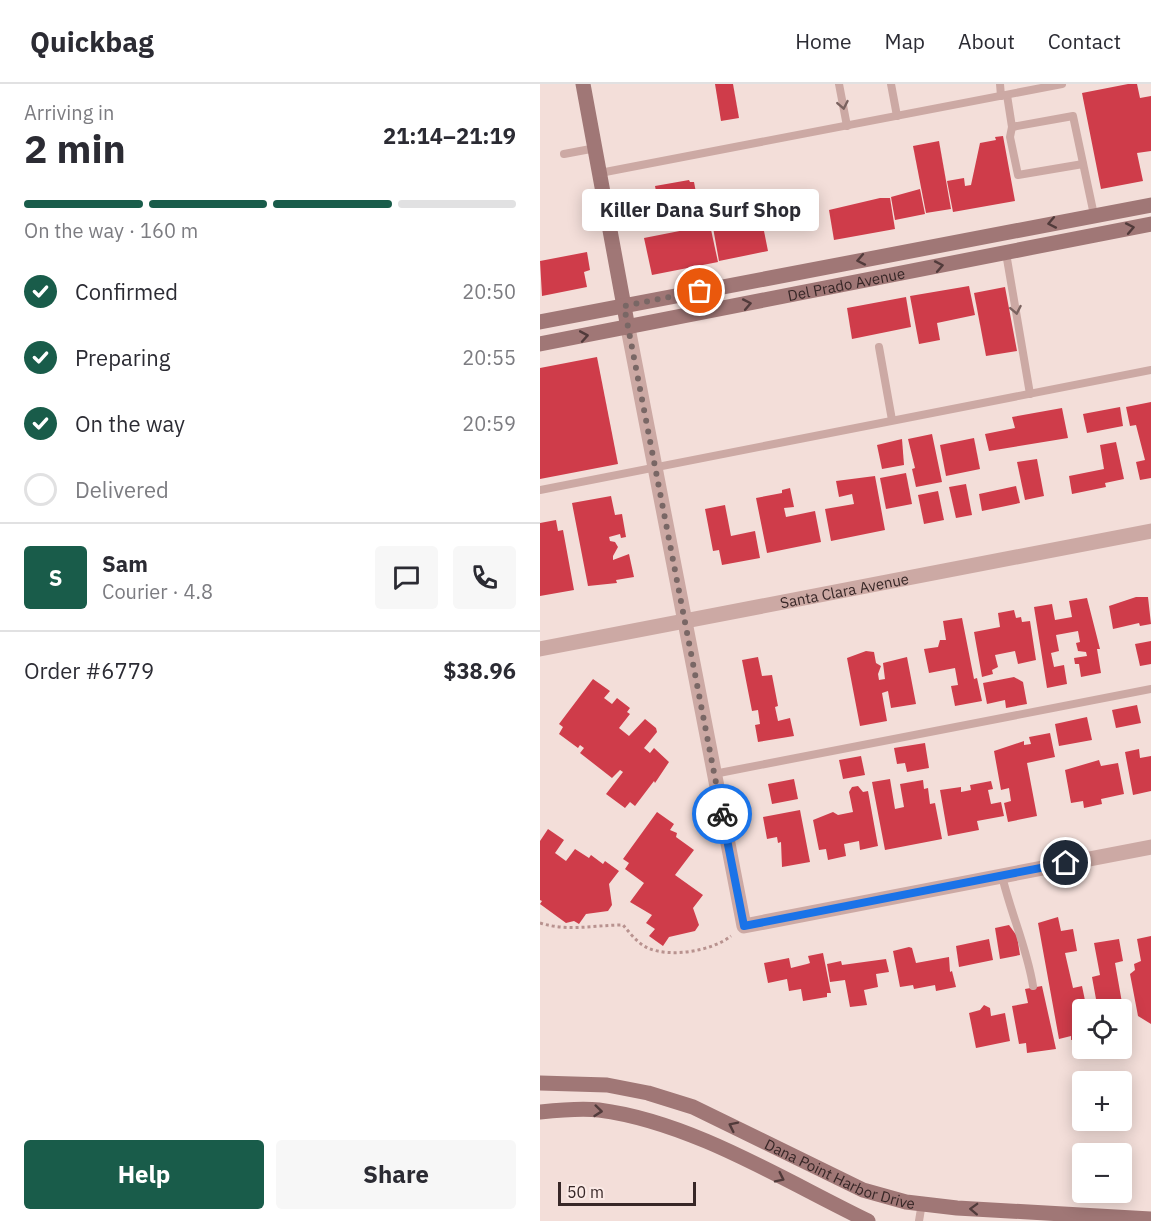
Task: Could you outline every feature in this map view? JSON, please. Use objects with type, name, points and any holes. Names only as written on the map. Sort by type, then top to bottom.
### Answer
[{"type":"main road","points":[[583,84],[628,328]]},
{"type":"main road","name":"Del Prado Avenue","points":[[540,322],[1151,205]]},
{"type":"main road","name":"Del Prado Avenue","points":[[540,344],[1151,224]]},
{"type":"main road","name":"Dana Point Harbor Drive","points":[[540,1083],[608,1085],[648,1093],[693,1107],[863,1190],[957,1208],[1151,1219]]},
{"type":"main road","name":"Dana Point Harbor Drive","points":[[540,1112],[598,1110],[670,1127],[710,1143],[868,1221]]},
{"type":"street","points":[[628,328],[744,926],[1151,847]]},
{"type":"street","name":"Santa Clara Avenue","points":[[540,649],[1151,531]]},
{"type":"lane","points":[[839,84],[847,126]]},
{"type":"lane","points":[[891,84],[897,116]]},
{"type":"lane","points":[[999,84],[1012,128],[1010,137],[1018,175],[1083,164]]},
{"type":"lane","points":[[600,173],[1062,84]]},
{"type":"lane","points":[[1012,128],[1073,116],[1094,215]]},
{"type":"lane","points":[[564,154],[596,148]]},
{"type":"lane","points":[[1005,253],[1030,394]]},
{"type":"lane","points":[[879,347],[892,420]]},
{"type":"lane","points":[[540,490],[1151,370]]},
{"type":"lane","points":[[714,774],[1151,689]]},
{"type":"lane","points":[[1002,876],[1009,907],[1028,956],[1033,986]]},
{"type":"lane","points":[[919,1221],[922,1203]]},
{"type":"path","points":[[540,923],[559,929],[582,930],[623,925],[646,948],[665,953],[691,951],[724,942],[744,926]]},
{"type":"building","points":[[715,84],[733,84],[739,118],[721,121]]},
{"type":"building","points":[[1137,84],[1140,98],[1151,96],[1151,151],[1137,153],[1143,181],[1101,189],[1082,93]]},
{"type":"building","points":[[1003,136],[1015,201],[953,212],[947,181],[964,178],[965,186],[971,185],[980,143]]},
{"type":"building","points":[[939,141],[951,209],[926,213],[913,146]]},
{"type":"building","points":[[689,180],[694,182],[699,208],[702,208],[704,218],[663,228],[655,186]]},
{"type":"building","points":[[920,189],[925,214],[895,220],[891,197]]},
{"type":"building","points":[[880,198],[890,198],[895,229],[834,240],[829,210]]},
{"type":"building","points":[[745,211],[745,214],[760,211],[768,251],[719,261],[712,222],[715,222],[714,217]]},
{"type":"building","points":[[710,225],[718,262],[652,275],[644,238]]},
{"type":"building","points":[[587,252],[590,270],[584,272],[587,287],[542,296],[540,261]]},
{"type":"building","points":[[969,286],[975,315],[937,323],[940,340],[919,344],[910,296]]},
{"type":"building","points":[[1005,287],[1017,351],[986,356],[974,293]]},
{"type":"building","points":[[906,297],[911,327],[852,339],[847,308]]},
{"type":"building","points":[[597,357],[618,464],[540,479],[540,368]]},
{"type":"building","points":[[1151,402],[1151,478],[1140,480],[1136,462],[1145,460],[1136,425],[1130,426],[1126,407]]},
{"type":"building","points":[[1120,407],[1123,426],[1087,433],[1083,414]]},
{"type":"building","points":[[1062,408],[1068,438],[989,451],[985,434],[1015,428],[1012,417]]},
{"type":"building","points":[[932,434],[942,482],[916,487],[912,469],[915,468],[908,439]]},
{"type":"building","points":[[974,438],[980,469],[946,476],[940,445]]},
{"type":"building","points":[[902,439],[904,465],[882,469],[877,445]]},
{"type":"building","points":[[1116,442],[1124,479],[1105,483],[1106,487],[1072,494],[1069,476],[1104,469],[1100,445]]},
{"type":"building","points":[[1037,459],[1044,496],[1025,500],[1017,462]]},
{"type":"building","points":[[906,473],[912,504],[886,509],[880,478]]},
{"type":"building","points":[[875,476],[885,530],[831,541],[825,509],[854,504],[852,494],[839,497],[836,481]]},
{"type":"building","points":[[966,484],[972,515],[956,518],[949,487]]},
{"type":"building","points":[[1016,486],[1020,503],[982,511],[979,494]]},
{"type":"building","points":[[790,488],[794,507],[784,508],[786,517],[815,511],[821,542],[767,553],[756,498],[782,493],[782,490]]},
{"type":"building","points":[[938,491],[944,520],[924,524],[918,495]]},
{"type":"building","points":[[611,496],[615,515],[622,514],[626,537],[621,538],[620,534],[609,537],[610,541],[615,542],[618,547],[613,560],[629,554],[634,577],[616,580],[617,583],[588,586],[572,503]]},
{"type":"building","points":[[725,505],[731,536],[755,531],[760,558],[722,565],[719,550],[713,551],[705,509]]},
{"type":"building","points":[[556,520],[558,531],[563,530],[574,590],[540,596],[540,523]]},
{"type":"building","points":[[1136,597],[1148,597],[1151,624],[1140,626],[1139,623],[1113,629],[1109,606]]},
{"type":"building","points":[[1087,598],[1100,649],[1097,649],[1101,673],[1081,677],[1079,664],[1075,664],[1074,658],[1087,656],[1086,652],[1078,651],[1076,643],[1080,642],[1078,631],[1056,635],[1059,651],[1051,653],[1054,667],[1064,665],[1067,684],[1047,688],[1034,607],[1052,604],[1055,620],[1072,617],[1069,601]]},
{"type":"building","points":[[1014,610],[1016,618],[1021,617],[1022,622],[1030,621],[1036,660],[1018,664],[1015,651],[995,655],[998,667],[992,670],[993,674],[982,677],[974,632],[1000,627],[998,613]]},
{"type":"building","points":[[962,618],[974,679],[977,678],[982,701],[955,706],[951,686],[958,685],[955,668],[929,673],[924,649],[938,647],[940,640],[946,640],[943,621]]},
{"type":"building","points":[[1151,641],[1151,664],[1140,666],[1135,644]]},
{"type":"building","points":[[866,651],[874,652],[876,663],[881,666],[878,674],[879,680],[885,679],[883,663],[907,657],[916,704],[891,708],[888,691],[882,693],[887,721],[860,726],[847,658]]},
{"type":"building","points":[[758,657],[762,676],[772,675],[778,706],[775,707],[778,721],[790,718],[794,736],[758,742],[755,725],[760,724],[758,710],[752,711],[742,660]]},
{"type":"building","points":[[1014,677],[1023,682],[1027,704],[1006,708],[1005,700],[987,704],[983,683]]},
{"type":"building","points":[[593,679],[610,691],[604,698],[612,704],[617,698],[630,708],[627,712],[630,714],[619,728],[629,736],[645,719],[656,728],[657,732],[644,748],[650,753],[654,748],[669,762],[635,806],[630,802],[625,808],[606,794],[623,772],[620,770],[612,778],[580,753],[584,748],[580,745],[578,748],[559,734],[563,727],[559,724]]},
{"type":"building","points":[[1137,705],[1141,723],[1116,728],[1112,710]]},
{"type":"building","points":[[1087,717],[1092,740],[1059,746],[1055,724]]},
{"type":"building","points":[[1050,733],[1055,757],[1027,763],[1037,816],[1008,822],[1004,803],[1011,801],[1009,788],[1001,790],[994,751],[1024,741],[1024,745],[1031,744],[1029,737]]},
{"type":"building","points":[[925,743],[929,768],[907,772],[905,763],[897,764],[894,748]]},
{"type":"building","points":[[1139,749],[1140,758],[1151,756],[1151,791],[1133,795],[1125,752]]},
{"type":"building","points":[[861,756],[865,775],[843,779],[839,760]]},
{"type":"building","points":[[1099,760],[1101,766],[1118,763],[1124,794],[1101,799],[1102,804],[1084,808],[1083,801],[1071,803],[1065,770]]},
{"type":"building","points":[[794,779],[798,799],[772,804],[768,784]]},
{"type":"building","points":[[890,779],[895,809],[904,807],[900,784],[923,780],[924,789],[928,788],[930,804],[935,803],[942,839],[885,850],[872,782]]},
{"type":"building","points":[[991,781],[993,789],[988,790],[991,804],[1001,802],[1004,816],[977,821],[979,830],[948,836],[940,790],[961,787],[961,792],[971,790],[970,785]]},
{"type":"building","points":[[858,786],[863,792],[868,791],[878,846],[860,850],[859,841],[844,844],[846,856],[828,860],[826,849],[819,850],[813,820],[833,812],[838,815],[853,812],[849,792],[852,787]]},
{"type":"building","points":[[800,810],[810,862],[782,867],[781,842],[778,843],[777,837],[767,839],[763,817]]},
{"type":"building","points":[[657,812],[674,824],[670,830],[677,833],[676,837],[694,850],[675,875],[703,895],[693,908],[699,925],[695,931],[669,937],[663,946],[649,936],[655,929],[646,923],[652,915],[630,902],[644,883],[625,869],[629,863],[623,859]]},
{"type":"building","points":[[548,829],[564,840],[555,853],[566,861],[575,849],[589,858],[591,855],[603,864],[605,861],[619,871],[609,884],[612,905],[608,911],[586,914],[579,924],[574,921],[566,923],[540,904],[542,901],[540,900],[540,841]]},
{"type":"building","points":[[1058,917],[1061,931],[1073,929],[1077,951],[1065,953],[1073,988],[1082,986],[1085,999],[1072,999],[1072,1040],[1071,1036],[1059,1039],[1038,923]]},
{"type":"building","points":[[1009,925],[1017,936],[1020,955],[1000,959],[995,928]]},
{"type":"building","points":[[1151,936],[1151,1024],[1138,1016],[1130,974],[1135,970],[1134,964],[1141,961],[1137,939]]},
{"type":"building","points":[[989,939],[993,960],[959,967],[956,946]]},
{"type":"building","points":[[1119,939],[1123,961],[1115,963],[1121,999],[1096,999],[1092,977],[1100,975],[1094,943]]},
{"type":"building","points":[[912,948],[916,963],[949,957],[950,972],[952,971],[956,987],[936,991],[935,985],[914,989],[913,985],[900,987],[893,951]]},
{"type":"building","points":[[823,953],[831,993],[827,993],[827,997],[803,1001],[801,989],[789,991],[787,979],[768,983],[764,963],[789,958],[791,968],[810,963],[808,956]]},
{"type":"building","points":[[886,959],[889,972],[876,974],[878,987],[864,990],[867,1005],[850,1007],[845,980],[830,982],[827,964],[841,961],[842,965]]},
{"type":"building","points":[[1042,986],[1056,1049],[1027,1053],[1026,1043],[1019,1044],[1012,1006],[1028,1003],[1025,989]]},
{"type":"building","points":[[984,1005],[990,1008],[991,1016],[1005,1013],[1010,1041],[976,1048],[969,1013],[980,1010]]},
{"type":"way so far","points":[[700,291],[624,306],[722,814]]},
{"type":"place","name":"Killer Dana Surf Shop","points":[[700,291]]},
{"type":"route","points":[[722,814],[744,926],[1066,863]]}]
